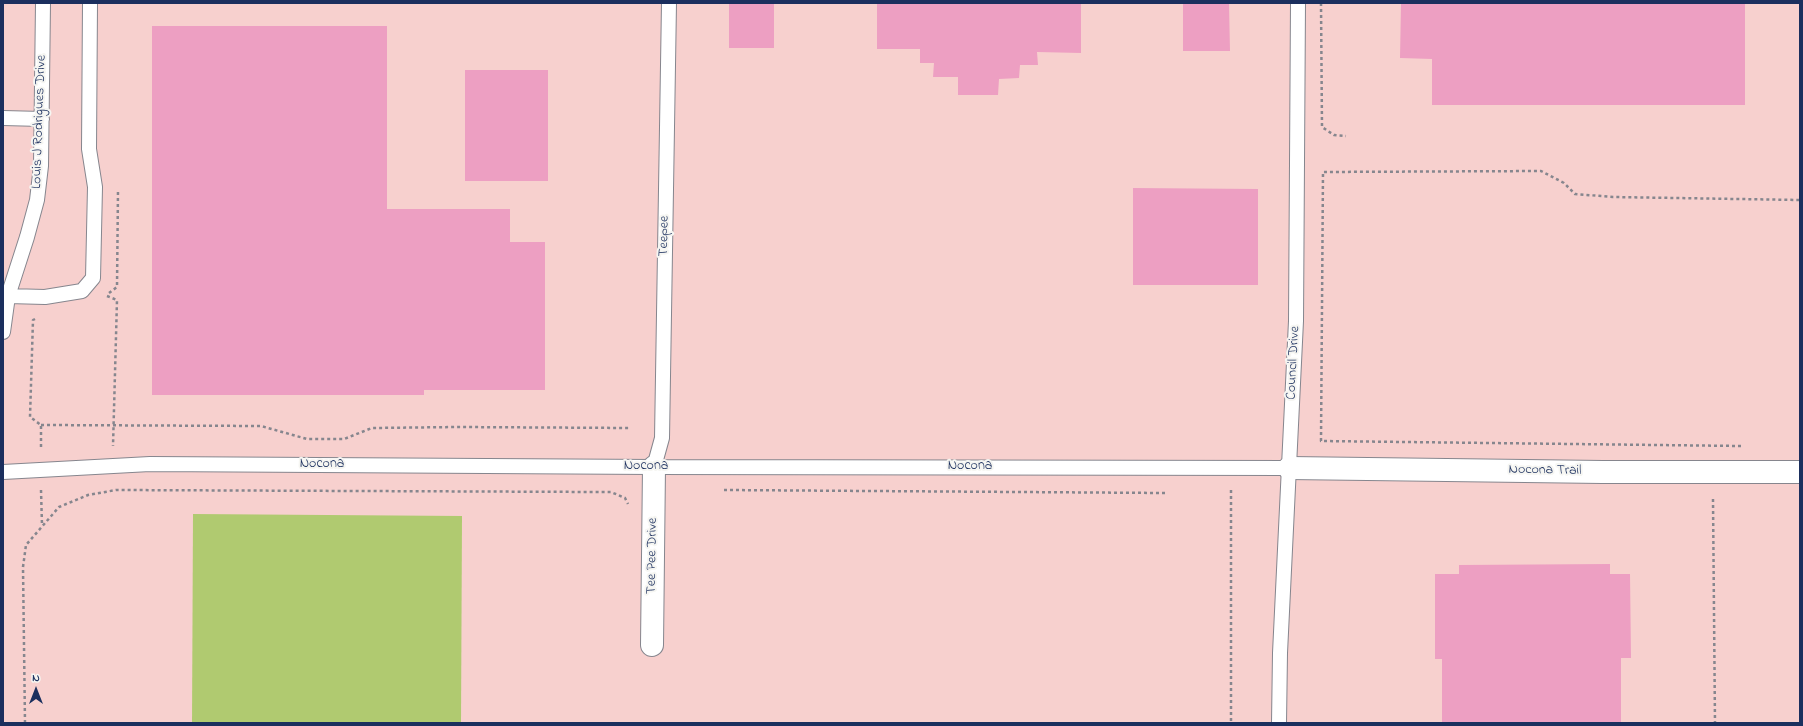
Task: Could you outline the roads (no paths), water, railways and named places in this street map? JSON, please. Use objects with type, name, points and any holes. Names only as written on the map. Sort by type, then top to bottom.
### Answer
[{"type":"street","name":"Tee Pee Drive","points":[[652,645],[654,467]]},
{"type":"street","name":"Nocona Trail","points":[[1289,468],[1603,472],[1800,472]]},
{"type":"lane","name":"Louis J Rodrigues Drive","points":[[3,332],[8,296],[37,200],[41,166],[43,3]]},
{"type":"lane","points":[[8,296],[45,297],[82,291],[94,278],[95,187],[89,149],[90,3]]},
{"type":"lane","name":"Teepee","points":[[654,467],[662,438],[669,3]]},
{"type":"lane","name":"Council Drive","points":[[1279,723],[1280,653],[1296,322],[1298,3]]},
{"type":"lane","points":[[3,118],[42,119]]},
{"type":"lane","name":"Nocona","points":[[3,472],[150,464],[654,467],[1289,468]]}]
